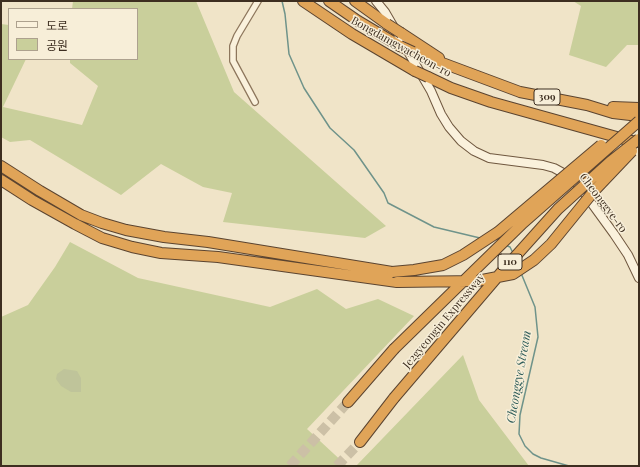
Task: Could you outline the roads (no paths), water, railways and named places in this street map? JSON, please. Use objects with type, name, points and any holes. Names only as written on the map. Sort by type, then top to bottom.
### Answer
[{"type":"highway","name":"Bongdamgwacheon-ro","points":[[329,1],[400,46],[458,70],[520,92],[587,105],[613,113],[639,114]]},
{"type":"highway","name":"Bongdamgwacheon-ro","points":[[355,1],[387,24],[458,70]]},
{"type":"highway","name":"Bongdamgwacheon-ro","points":[[307,4],[374,48],[415,71],[451,88],[491,102],[639,143]]},
{"type":"highway","name":"Bongdamgwacheon-ro","points":[[587,105],[639,108]]},
{"type":"highway","points":[[1,166],[81,215],[126,230],[392,272],[437,266],[463,255],[498,232],[639,114]]},
{"type":"highway","name":"Je2gyeongin Expressway","points":[[348,402],[394,349],[523,223],[639,121]]},
{"type":"highway","name":"Bongdamgwacheon-ro","points":[[585,128],[639,137]]},
{"type":"highway","name":"Je2gyeongin Expressway","points":[[360,442],[394,398],[505,268],[558,209],[639,137]]},
{"type":"highway","points":[[1,180],[32,200],[102,238],[132,247],[161,253],[218,257],[397,282],[477,281],[513,274],[534,260],[551,244],[594,191],[639,143]]},
{"type":"street","points":[[255,102],[233,61],[233,46],[236,36],[258,1]]},
{"type":"street","name":"Cheonggye-ro","points":[[376,1],[385,12],[431,90],[441,114],[449,127],[461,141],[474,151],[489,158],[548,166],[574,179],[628,255],[639,278]]},
{"type":"waterway","name":"Cheonggye Stream","points":[[282,1],[285,14],[289,54],[304,88],[330,128],[354,150],[384,193],[388,203],[434,227],[480,238]]},
{"type":"waterway","name":"Cheonggye Stream","points":[[505,245],[510,247],[513,253]]},
{"type":"waterway","name":"Cheonggye Stream","points":[[521,273],[535,307],[538,337],[520,415],[519,434],[525,446],[533,454],[541,458],[569,466]]},
{"type":"tunnel","points":[[290,466],[348,402]]},
{"type":"tunnel","points":[[337,466],[360,442]]}]
